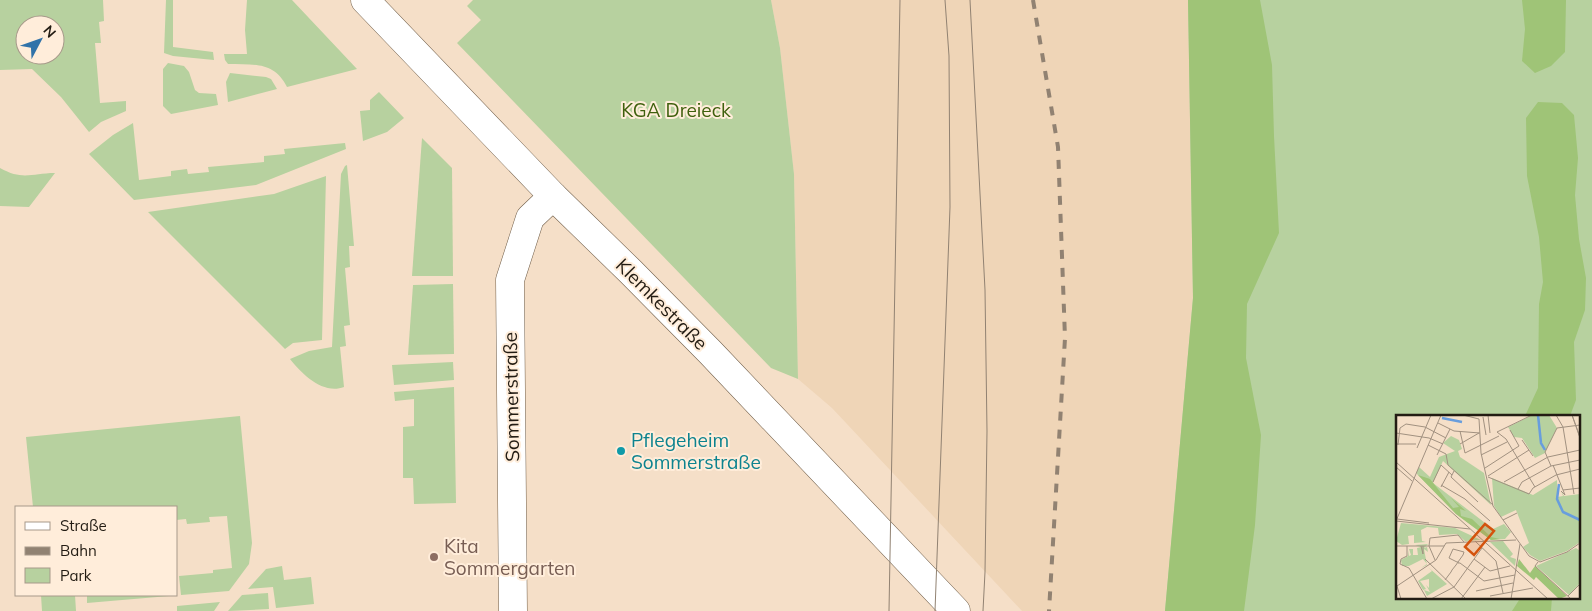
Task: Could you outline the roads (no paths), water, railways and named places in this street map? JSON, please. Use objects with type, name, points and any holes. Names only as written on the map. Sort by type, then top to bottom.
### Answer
[{"type":"street","name":"Klemkestraße","points":[[365,0],[553,196],[704,345],[956,611]]},
{"type":"street","name":"Sommerstraße","points":[[513,611],[510,280],[530,218],[553,196]]},
{"type":"tram line","points":[[889,611],[900,0]]},
{"type":"tram line","points":[[935,611],[950,207],[949,56],[945,0]]},
{"type":"tram line","points":[[970,0],[985,290],[987,431],[983,611]]},
{"type":"railway","points":[[1033,0],[1058,147],[1065,338],[1049,611]]},
{"type":"place","name":"Pflegeheim Sommerstraße","points":[[621,451]]},
{"type":"place","name":"Kita Sommergarten","points":[[434,557]]},
{"type":"park label","name":"KGA Dreieck","points":[[676,110]]}]
